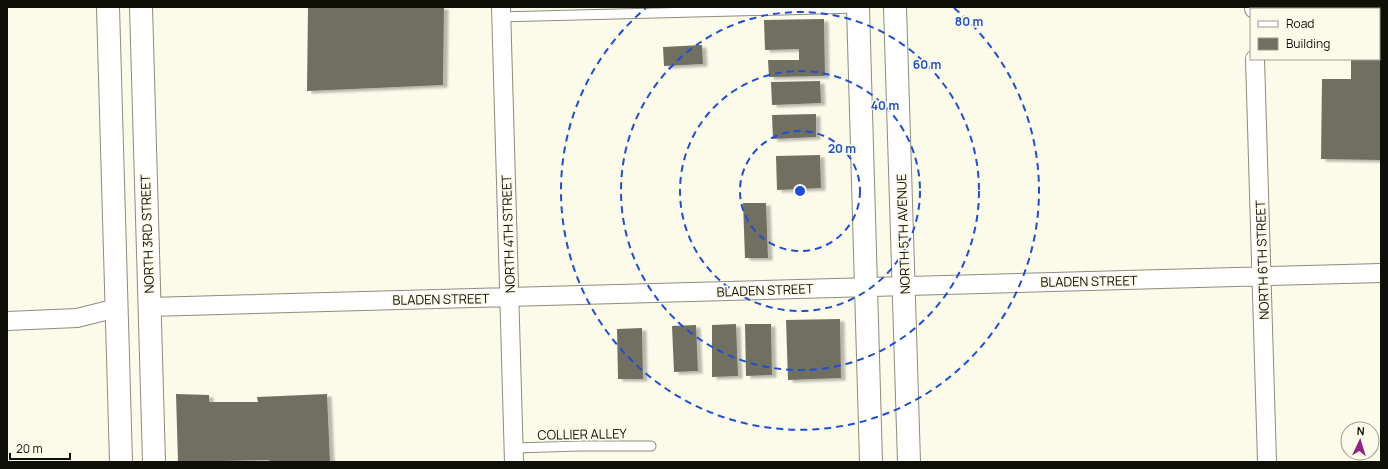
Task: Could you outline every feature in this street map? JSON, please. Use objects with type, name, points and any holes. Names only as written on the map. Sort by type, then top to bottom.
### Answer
[{"type":"main road","points":[[108,7],[121,462]]},
{"type":"main road","name":"NORTH 3RD STREET","points":[[140,7],[154,462]]},
{"type":"main road","name":"NORTH 5TH AVENUE","points":[[895,7],[905,286],[909,462]]},
{"type":"main road","points":[[858,8],[871,462]]},
{"type":"street","name":"NORTH 4TH STREET","points":[[501,12],[514,455]]},
{"type":"street","name":"NORTH 6TH STREET","points":[[1256,60],[1267,462]]},
{"type":"street","name":"BLADEN STREET","points":[[149,307],[1381,273]]},
{"type":"street","points":[[7,321],[77,318],[117,308]]},
{"type":"lane","points":[[501,12],[858,8]]},
{"type":"lane","name":"COLLIER ALLEY","points":[[514,455],[580,446],[651,446]]},
{"type":"building","points":[[308,7],[444,7],[443,85],[307,91]]},
{"type":"building","points":[[824,19],[825,76],[769,77],[768,60],[799,60],[799,49],[765,50],[764,20]]},
{"type":"building","points":[[1381,43],[1381,160],[1321,159],[1322,79],[1351,79],[1351,60],[1380,60]]},
{"type":"building","points":[[702,45],[703,64],[664,66],[663,47]]},
{"type":"building","points":[[820,81],[821,103],[772,105],[771,82]]},
{"type":"building","points":[[816,114],[816,137],[773,139],[772,115]]},
{"type":"building","points":[[820,155],[821,188],[777,190],[776,156]]},
{"type":"building","points":[[743,203],[766,203],[768,258],[745,258]]},
{"type":"building","points":[[840,319],[841,378],[788,380],[786,320]]},
{"type":"building","points":[[736,324],[738,376],[712,377],[712,325]]},
{"type":"building","points":[[745,324],[771,324],[772,375],[746,376]]},
{"type":"building","points":[[696,325],[698,371],[674,372],[672,326]]},
{"type":"building","points":[[642,328],[643,379],[618,379],[617,329]]},
{"type":"building","points":[[176,394],[209,395],[209,402],[258,402],[257,397],[327,394],[330,462],[270,462],[269,460],[178,462]]}]
